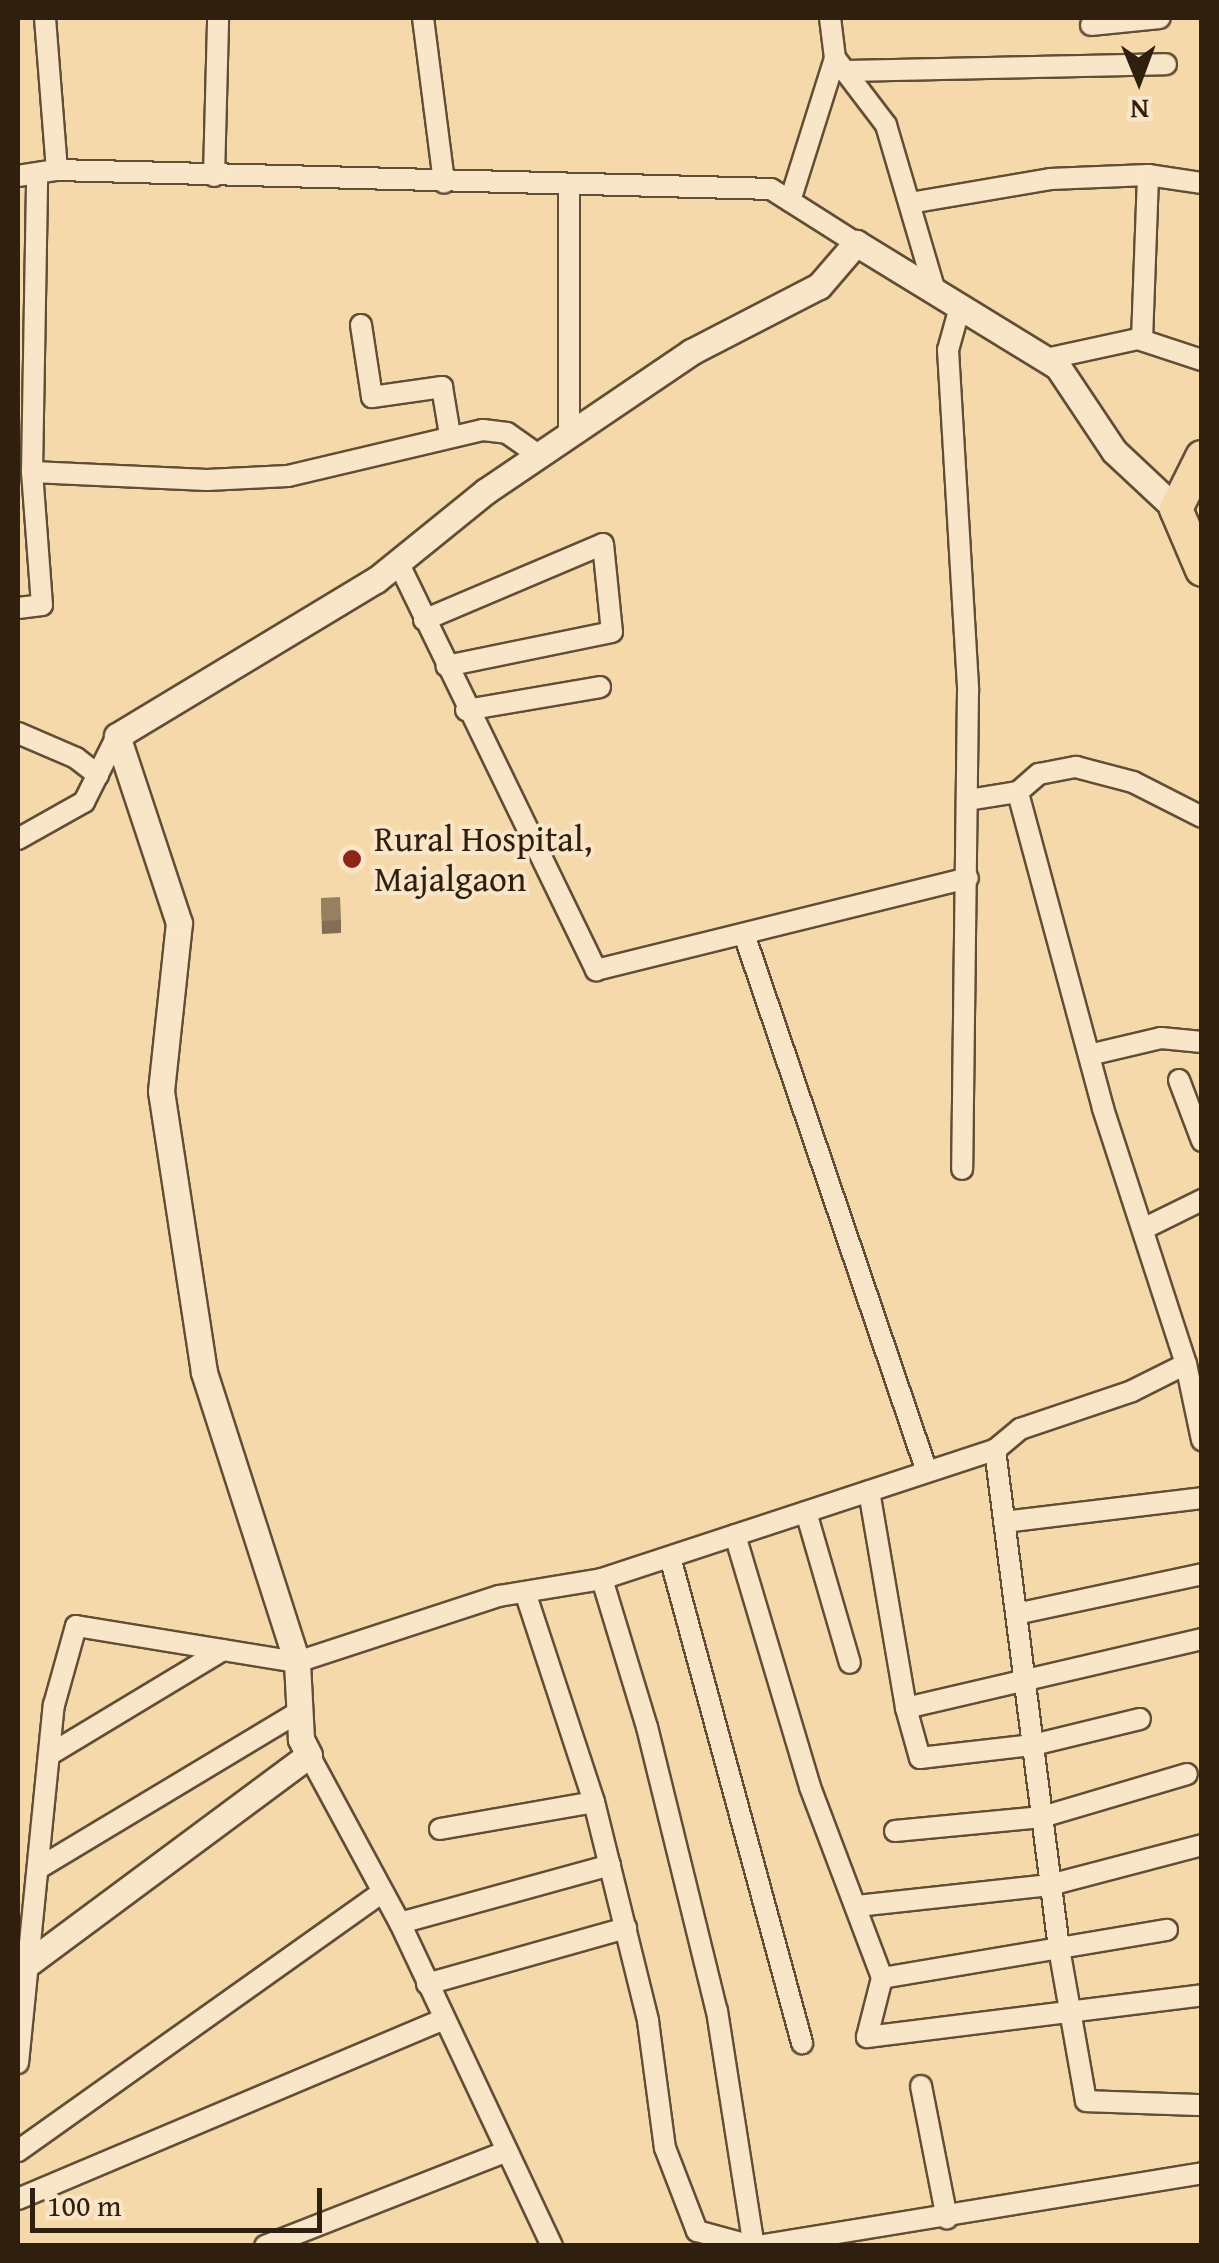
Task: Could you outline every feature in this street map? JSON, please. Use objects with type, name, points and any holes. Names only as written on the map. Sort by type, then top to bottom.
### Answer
[{"type":"main road","points":[[1202,457],[1188,525],[1202,570]]},
{"type":"street","points":[[18,608],[42,605],[32,472],[37,173],[45,18]]},
{"type":"street","points":[[214,176],[218,18]]},
{"type":"street","points":[[423,18],[444,183]]},
{"type":"street","points":[[830,18],[840,65],[886,125],[935,292]]},
{"type":"street","points":[[1091,25],[1160,18]]},
{"type":"street","points":[[840,65],[1166,64]]},
{"type":"street","points":[[790,200],[840,65]]},
{"type":"street","points":[[37,173],[771,188],[1058,367],[1114,451],[1188,525]]},
{"type":"street","points":[[910,203],[1050,178],[1148,175],[1202,183]]},
{"type":"street","points":[[1142,340],[1148,175]]},
{"type":"street","points":[[568,435],[569,185]]},
{"type":"street","points":[[18,839],[84,802],[118,736],[398,562],[539,455],[691,352],[819,286],[856,242]]},
{"type":"street","points":[[960,307],[948,350],[968,691],[962,1168]]},
{"type":"street","points":[[361,324],[372,398],[442,387],[450,435]]},
{"type":"street","points":[[1046,359],[1142,340],[1202,360]]},
{"type":"street","points":[[32,472],[207,480],[288,476],[450,435],[507,433],[539,455]]},
{"type":"street","points":[[424,620],[602,544],[612,632],[446,666]]},
{"type":"street","points":[[398,562],[466,710],[596,970],[968,878]]},
{"type":"street","points":[[466,710],[600,687]]},
{"type":"street","points":[[18,733],[76,758],[98,776]]},
{"type":"street","points":[[118,736],[179,923],[161,1091],[204,1372],[297,1662],[300,1739],[400,1923],[552,2246]]},
{"type":"street","points":[[968,800],[1018,792],[1039,774],[1076,767],[1133,782],[1202,817]]},
{"type":"street","points":[[1018,792],[1089,1056],[1186,1364],[1202,1440]]},
{"type":"street","points":[[744,934],[927,1472]]},
{"type":"street","points":[[1089,1056],[1162,1038],[1202,1042]]},
{"type":"street","points":[[1179,1080],[1202,1141]]},
{"type":"street","points":[[1142,1230],[1202,1200]]},
{"type":"street","points":[[18,2063],[24,1966],[39,1868],[54,1705],[76,1626],[297,1662],[525,1592],[602,1579],[995,1450],[1020,1428],[1186,1364]]},
{"type":"street","points":[[995,1450],[1058,1948],[1086,2101],[1202,2105]]},
{"type":"street","points":[[869,1491],[906,1708],[920,1758],[1032,1745],[1140,1718]]},
{"type":"street","points":[[1004,1522],[1202,1498]]},
{"type":"street","points":[[806,1512],[850,1662]]},
{"type":"street","points":[[735,1536],[810,1786],[882,1978],[867,2038],[1070,2015],[1202,1995]]},
{"type":"street","points":[[670,1557],[802,2044]]},
{"type":"street","points":[[1016,1614],[1202,1574]]},
{"type":"street","points":[[602,1579],[647,1727],[717,2011],[755,2246]]},
{"type":"street","points":[[525,1592],[594,1802],[648,2021],[664,2148],[698,2231],[755,2246],[947,2218],[1202,2173]]},
{"type":"street","points":[[906,1708],[1025,1684],[1202,1639]]},
{"type":"street","points":[[49,1756],[222,1650]]},
{"type":"street","points":[[39,1868],[300,1712]]},
{"type":"street","points":[[24,1966],[310,1756]]},
{"type":"street","points":[[894,1831],[1042,1817],[1187,1774]]},
{"type":"street","points":[[440,1829],[594,1802]]},
{"type":"street","points":[[857,1906],[1050,1885],[1202,1845]]},
{"type":"street","points":[[400,1923],[610,1865]]},
{"type":"street","points":[[18,2150],[382,1892]]},
{"type":"street","points":[[427,1984],[626,1928]]},
{"type":"street","points":[[882,1978],[1168,1930]]},
{"type":"street","points":[[18,2198],[444,2020]]},
{"type":"street","points":[[921,2086],[947,2218]]},
{"type":"street","points":[[265,2246],[507,2151]]},
{"type":"building","points":[[340,897],[341,920],[322,921],[321,898]]},
{"type":"place","name":"Rural Hospital, Majalgaon","points":[[352,859]]}]
